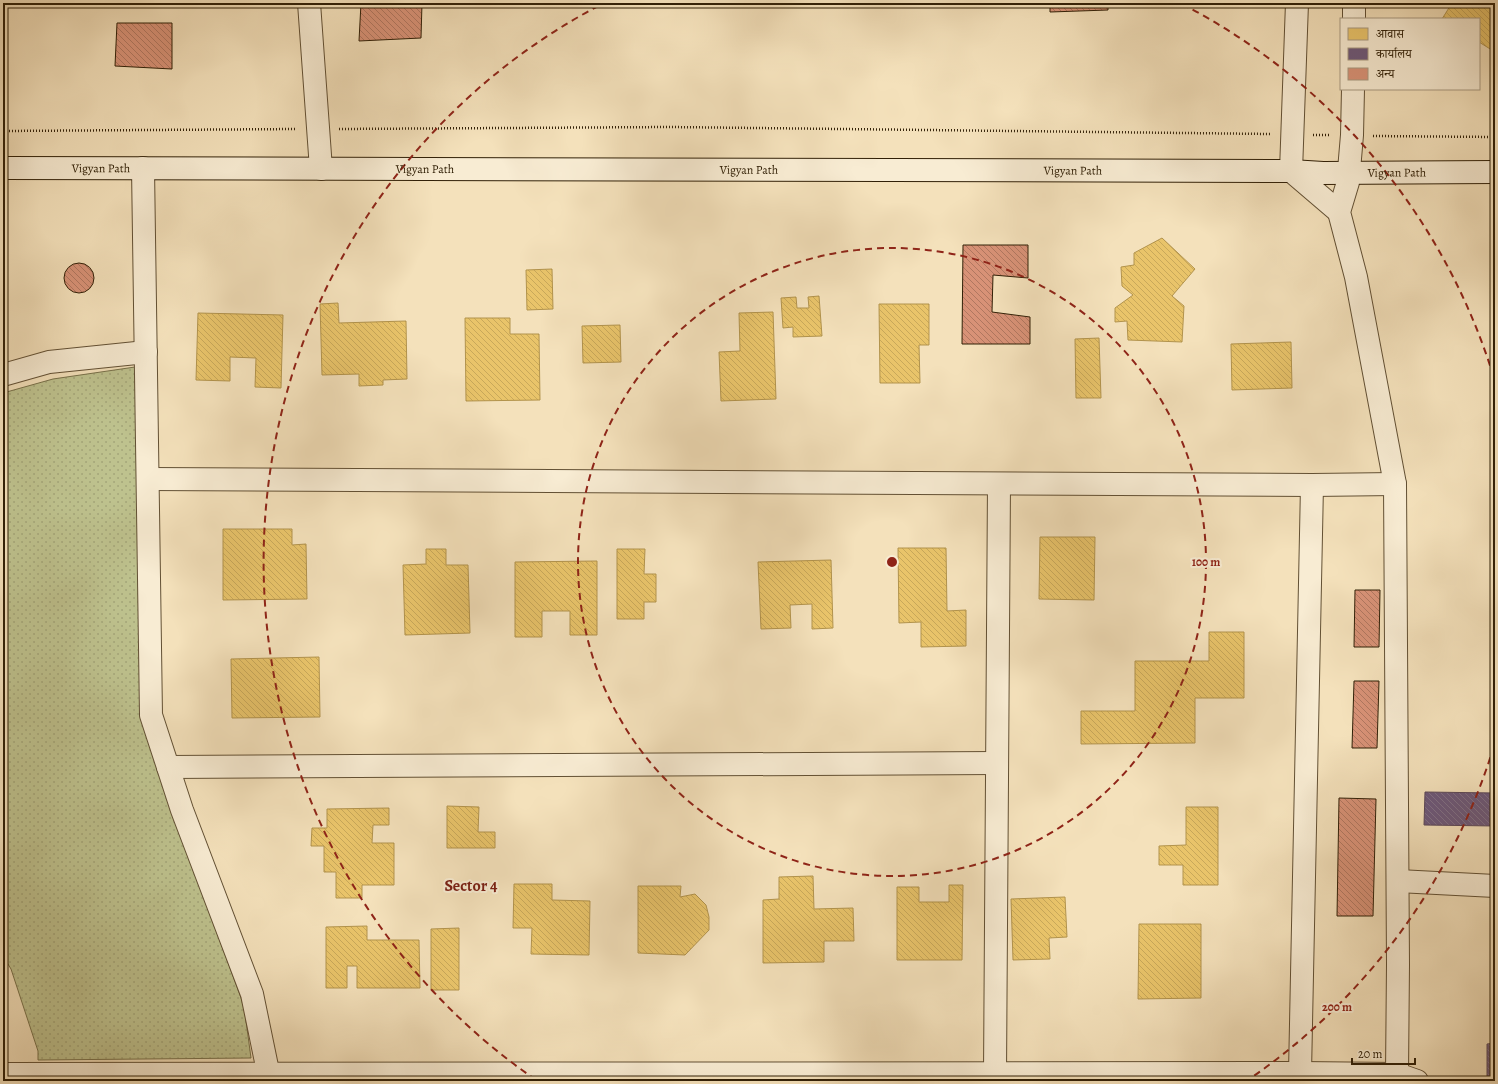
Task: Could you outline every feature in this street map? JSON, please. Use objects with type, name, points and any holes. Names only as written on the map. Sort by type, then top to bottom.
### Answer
[{"type":"street","points":[[309,3],[321,169]]},
{"type":"street","points":[[1297,3],[1291,171],[1339,212]]},
{"type":"street","points":[[1354,3],[1354,18]]},
{"type":"street","points":[[3,1074],[270,1077],[995,1073],[1300,1074],[1403,1079],[1398,881],[1395,484],[1356,277],[1339,212],[1348,182],[1352,135],[1353,90]]},
{"type":"street","name":"Vigyan Path","points":[[3,168],[1495,172]]},
{"type":"street","points":[[143,168],[152,715],[182,810],[252,994],[270,1077]]},
{"type":"street","points":[[3,375],[49,362],[146,352]]},
{"type":"street","points":[[148,479],[999,484],[1395,484]]},
{"type":"street","points":[[995,1073],[999,484]]},
{"type":"street","points":[[1300,1074],[1312,485]]},
{"type":"street","points":[[168,767],[998,763]]},
{"type":"street","points":[[1398,881],[1495,886]]},
{"type":"path","points":[[3,131],[670,127],[1495,137]]},
{"type":"green space","points":[[135,367],[141,707],[195,873],[244,1006],[251,1058],[38,1060],[38,1051],[11,969],[3,956],[3,393],[53,379]]},
{"type":"building: आवास","points":[[1452,3],[1495,3],[1495,52],[1480,43],[1480,18],[1443,18]]},
{"type":"building: आवास","points":[[1162,238],[1195,269],[1172,296],[1184,306],[1182,342],[1128,340],[1127,321],[1115,322],[1115,308],[1133,295],[1122,286],[1121,267],[1134,265],[1134,253]]},
{"type":"building: आवास","points":[[552,269],[553,309],[527,310],[526,270]]},
{"type":"building: आवास","points":[[819,296],[822,336],[793,337],[793,327],[783,328],[781,298],[796,297],[797,308],[809,308],[808,297]]},
{"type":"building: आवास","points":[[338,303],[339,323],[406,321],[407,379],[383,380],[383,385],[359,386],[359,374],[322,375],[320,304]]},
{"type":"building: आवास","points":[[879,304],[929,304],[929,345],[919,345],[920,383],[880,383]]},
{"type":"building: आवास","points":[[773,312],[776,399],[721,401],[719,352],[740,351],[739,313]]},
{"type":"building: आवास","points":[[198,313],[283,315],[281,388],[255,387],[256,358],[230,357],[230,381],[196,380]]},
{"type":"building: आवास","points":[[465,318],[510,318],[510,334],[539,334],[540,400],[466,401]]},
{"type":"building: आवास","points":[[620,325],[621,362],[583,363],[582,326]]},
{"type":"building: आवास","points":[[1099,338],[1101,398],[1076,398],[1075,339]]},
{"type":"building: आवास","points":[[1291,342],[1292,388],[1232,390],[1231,344]]},
{"type":"building: आवास","points":[[223,529],[292,529],[292,545],[306,544],[307,599],[223,600]]},
{"type":"building: आवास","points":[[1040,537],[1095,537],[1094,600],[1039,599]]},
{"type":"building: आवास","points":[[898,548],[946,548],[947,611],[966,610],[966,646],[921,647],[921,622],[899,623]]},
{"type":"building: आवास","points":[[426,549],[446,549],[446,565],[468,565],[470,633],[405,635],[403,565],[426,564]]},
{"type":"building: आवास","points":[[617,549],[645,549],[644,574],[656,574],[656,602],[644,602],[644,619],[617,619]]},
{"type":"building: आवास","points":[[831,560],[833,628],[812,629],[812,604],[790,605],[791,628],[761,629],[758,562]]},
{"type":"building: आवास","points":[[597,561],[597,635],[570,635],[570,611],[542,611],[542,637],[515,637],[515,562]]},
{"type":"building: आवास","points":[[1209,632],[1244,632],[1244,698],[1195,698],[1195,743],[1081,744],[1081,711],[1135,711],[1135,661],[1209,661]]},
{"type":"building: आवास","points":[[319,657],[320,717],[232,718],[231,659]]},
{"type":"building: आवास","points":[[447,806],[479,807],[478,832],[495,832],[495,848],[447,848]]},
{"type":"building: आवास","points":[[1186,807],[1218,807],[1218,885],[1183,885],[1183,865],[1159,865],[1159,846],[1186,845]]},
{"type":"building: आवास","points":[[389,808],[389,825],[373,825],[372,843],[394,843],[394,885],[362,885],[362,898],[336,898],[336,872],[324,872],[324,846],[311,846],[312,828],[327,828],[327,809]]},
{"type":"building: आवास","points":[[813,876],[814,909],[853,908],[854,941],[824,941],[824,962],[763,963],[763,900],[779,899],[779,877]]},
{"type":"building: आवास","points":[[514,884],[552,884],[552,900],[590,901],[589,955],[531,954],[532,928],[513,928]]},
{"type":"building: आवास","points":[[949,885],[963,885],[962,960],[897,960],[897,887],[919,887],[919,902],[949,902]]},
{"type":"building: आवास","points":[[638,886],[681,886],[680,897],[695,894],[706,905],[709,917],[709,930],[685,955],[638,953]]},
{"type":"building: आवास","points":[[1065,897],[1067,937],[1049,938],[1050,959],[1013,960],[1011,899]]},
{"type":"building: आवास","points":[[1139,924],[1201,924],[1201,998],[1138,999]]},
{"type":"building: आवास","points":[[367,926],[367,940],[419,940],[420,988],[357,988],[357,966],[347,966],[347,988],[326,988],[326,927]]},
{"type":"building: आवास","points":[[459,928],[459,990],[431,990],[431,929]]},
{"type":"building: कार्यालय","points":[[1425,792],[1495,793],[1495,826],[1424,825]]},
{"type":"building: कार्यालय","points":[[1495,1043],[1495,1081],[1487,1081],[1487,1044]]},
{"type":"building: अन्य","points":[[361,3],[422,3],[421,38],[359,41]]},
{"type":"building: अन्य","points":[[1050,3],[1108,3],[1108,10],[1050,12]]},
{"type":"building: अन्य","points":[[117,23],[172,23],[172,69],[115,66]]},
{"type":"building: अन्य","points":[[963,245],[1028,245],[1028,278],[993,275],[992,312],[1030,317],[1030,344],[962,344]]},
{"type":"building: अन्य","points":[[79,263],[89,268],[94,278],[89,288],[79,293],[69,288],[64,278],[69,268]]},
{"type":"building: अन्य","points":[[1355,590],[1380,590],[1379,647],[1354,647]]},
{"type":"building: अन्य","points":[[1354,681],[1379,681],[1377,748],[1352,748]]},
{"type":"building: अन्य","points":[[1339,798],[1376,799],[1373,916],[1337,916]]},
{"type":"district","name":"Sector 4","points":[[471,886]]}]
